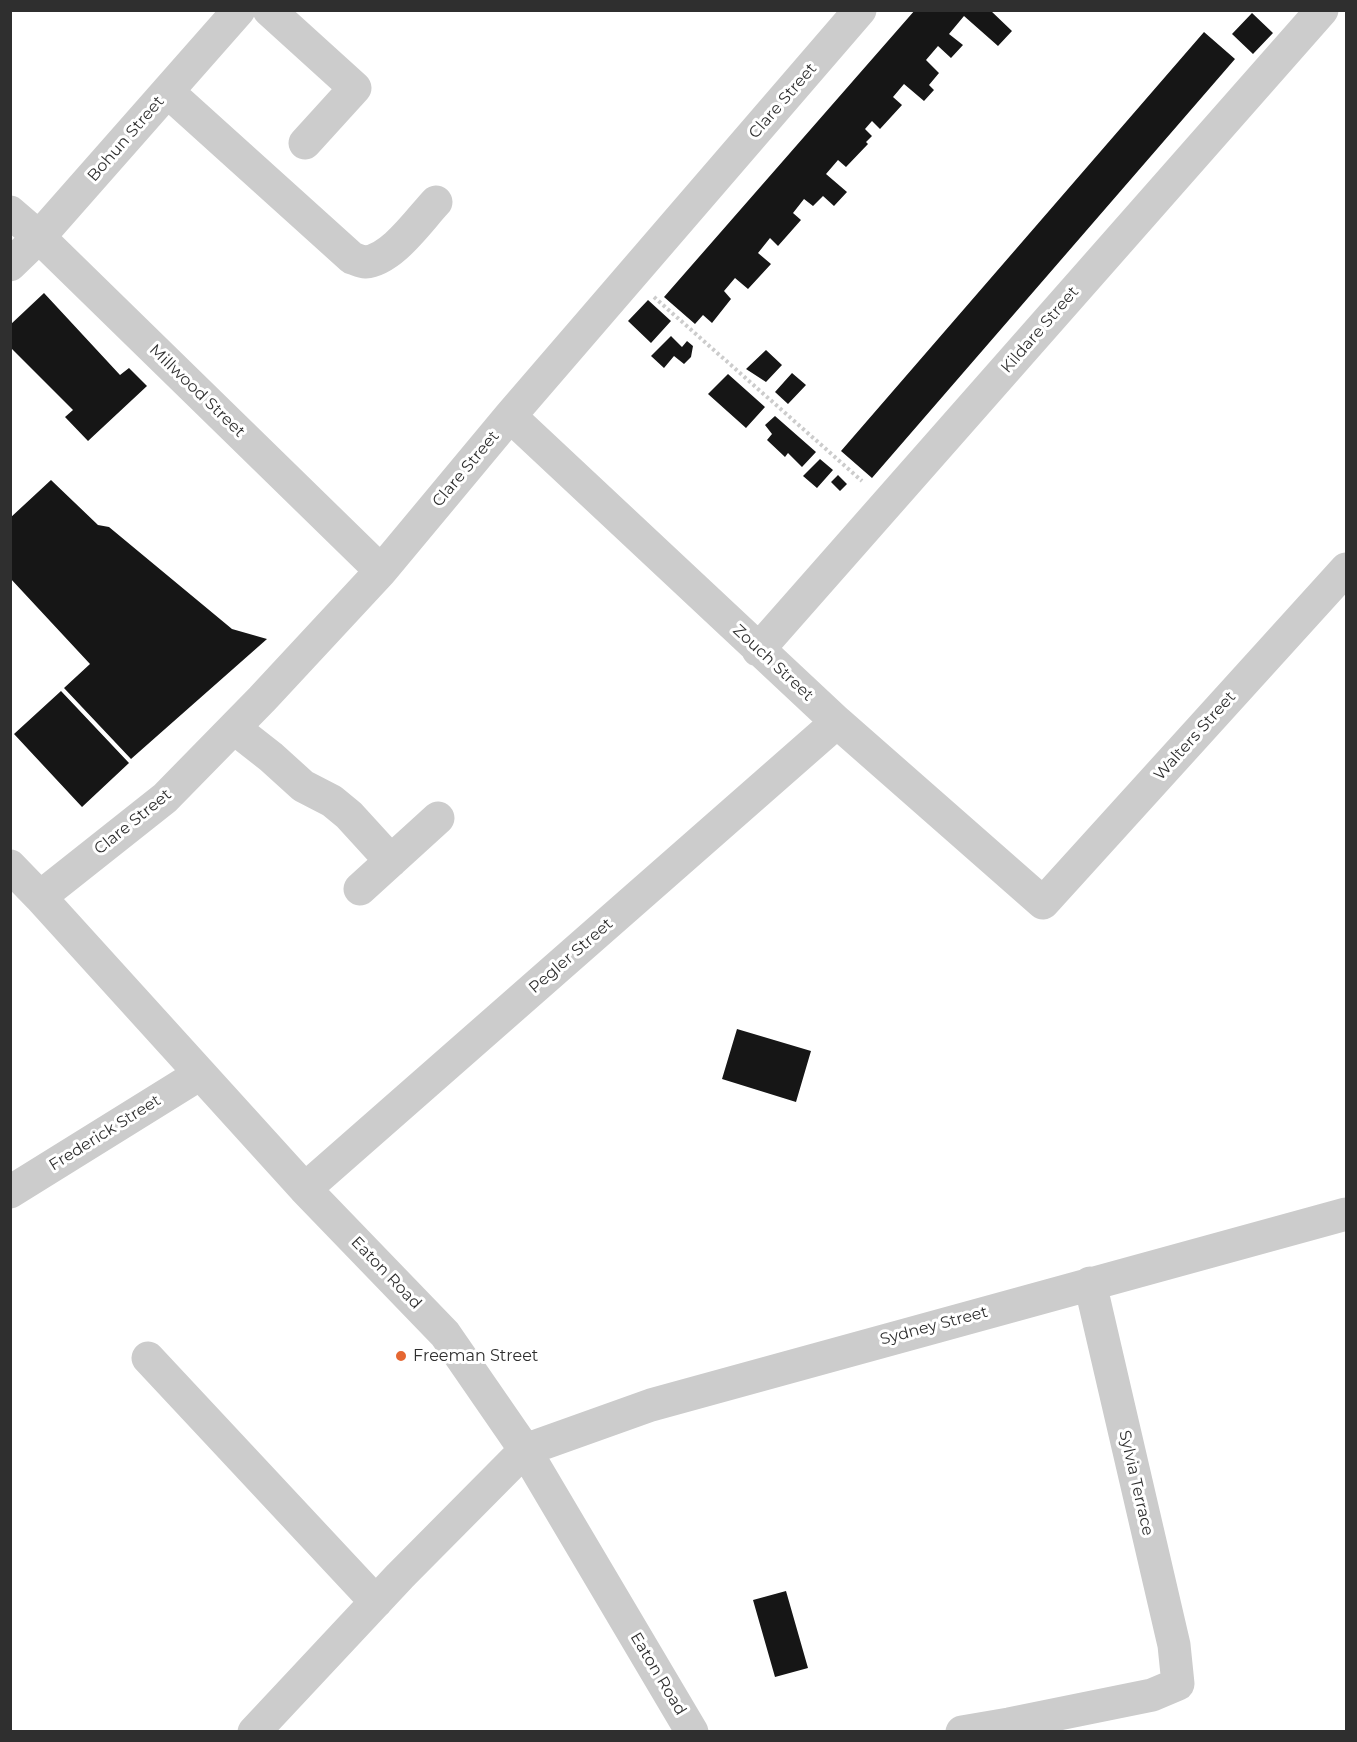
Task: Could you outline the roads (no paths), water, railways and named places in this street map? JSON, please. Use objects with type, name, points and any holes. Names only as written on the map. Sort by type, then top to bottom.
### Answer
[{"type":"street","name":"Bohun Street","points":[[10,265],[39,237],[239,10]]},
{"type":"street","points":[[269,10],[355,88],[305,143]]},
{"type":"street","name":"Clare Street","points":[[40,897],[165,798],[381,571],[510,416],[861,10]]},
{"type":"street","name":"Kildare Street","points":[[758,650],[1322,10]]},
{"type":"street","points":[[168,92],[352,258],[364,262],[379,258],[394,248],[436,202]]},
{"type":"street","name":"Millwood Street","points":[[10,212],[39,237],[381,571]]},
{"type":"street","name":"Zouch Street","points":[[510,416],[758,650],[1042,903]]},
{"type":"street","name":"Walters Street","points":[[1042,903],[1347,569]]},
{"type":"street","name":"Pegler Street","points":[[305,1189],[837,722]]},
{"type":"street","points":[[234,728],[303,786],[332,801],[350,815],[391,861]]},
{"type":"street","points":[[360,889],[438,818]]},
{"type":"street","name":"Eaton Road","points":[[10,867],[40,897],[305,1189],[444,1334],[525,1450],[692,1731]]},
{"type":"street","name":"Frederick Street","points":[[10,1192],[200,1074]]},
{"type":"street","name":"Sydney Street","points":[[525,1450],[651,1404],[1347,1214]]},
{"type":"street","name":"Sylvia Terrace","points":[[1009,1728],[1152,1695],[1178,1684],[1174,1646],[1090,1283]]},
{"type":"street","points":[[148,1358],[376,1602]]},
{"type":"street","points":[[254,1731],[525,1450]]},
{"type":"street","points":[[962,1731],[1009,1728]]},
{"type":"place","name":"Freeman Street","points":[[401,1356]]}]
